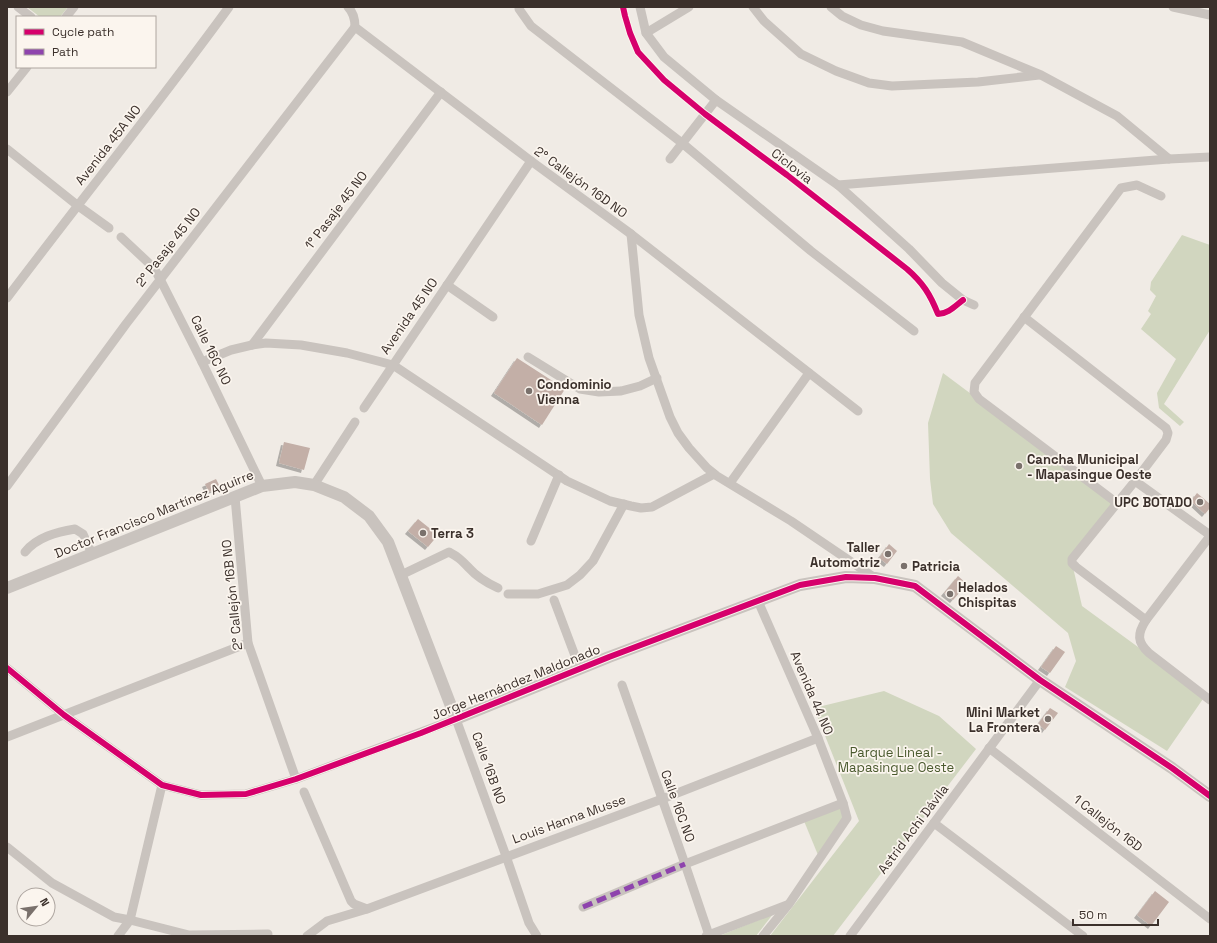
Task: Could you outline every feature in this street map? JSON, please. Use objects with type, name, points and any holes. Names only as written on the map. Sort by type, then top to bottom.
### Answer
[{"type":"street","points":[[18,7],[30,16]]},
{"type":"street","points":[[67,16],[74,7]]},
{"type":"street","name":"Avenida 45A NO","points":[[7,298],[229,7]]},
{"type":"street","points":[[348,7],[355,20],[355,27]]},
{"type":"street","points":[[519,7],[531,26],[682,143],[812,251],[914,331]]},
{"type":"street","points":[[640,7],[646,33],[664,57],[716,100],[838,185],[909,249],[942,283],[963,300],[974,305]]},
{"type":"street","points":[[646,33],[689,7]]},
{"type":"street","points":[[752,7],[764,21],[801,54],[869,83],[892,86],[978,82],[1040,75]]},
{"type":"street","points":[[831,7],[842,16],[861,25],[883,31],[962,42],[1040,75],[1117,116],[1169,159]]},
{"type":"street","points":[[1173,7],[1210,14]]},
{"type":"street","name":"2° Callejón 16D NO","points":[[355,27],[531,161],[631,234],[858,410]]},
{"type":"street","name":"2° Pasaje 45 NO","points":[[7,486],[160,279],[355,27]]},
{"type":"street","points":[[7,92],[26,68]]},
{"type":"street","name":"1° Pasaje 45 NO","points":[[252,345],[441,92]]},
{"type":"street","points":[[670,159],[716,100]]},
{"type":"street","points":[[7,149],[109,228]]},
{"type":"street","points":[[838,185],[1210,157]]},
{"type":"street","name":"Avenida 45 NO","points":[[202,362],[231,350],[266,343],[301,345],[347,353],[393,365],[531,161]]},
{"type":"street","points":[[1117,503],[979,399],[974,392],[975,383],[1122,188],[1137,185],[1161,196]]},
{"type":"street","points":[[631,234],[639,315],[649,358],[670,417],[678,433],[689,448],[714,474],[791,521],[875,578]]},
{"type":"street","name":"Calle 16C NO","points":[[121,237],[154,268],[202,362],[262,486]]},
{"type":"street","points":[[447,285],[493,317]]},
{"type":"street","points":[[1024,317],[1166,428],[1168,433],[1166,440],[1072,559],[1072,563],[1076,567],[1146,620]]},
{"type":"street","points":[[528,357],[580,389],[599,392],[621,391],[640,386],[657,378]]},
{"type":"street","points":[[364,408],[393,365],[567,481],[610,500],[641,508],[652,507],[714,474]]},
{"type":"street","points":[[730,483],[809,372]]},
{"type":"street","points":[[314,485],[355,422]]},
{"type":"street","points":[[531,541],[558,475]]},
{"type":"street","points":[[1135,481],[1210,536],[1146,620],[1139,633],[1142,647],[1208,695]]},
{"type":"street","name":"Doctor Francisco Martínez Aguirre","points":[[7,588],[262,486],[295,482],[314,485],[344,497],[369,516],[388,542]]},
{"type":"street","name":"2° Callejón 16B NO","points":[[235,497],[248,643],[296,779]]},
{"type":"street","points":[[508,594],[538,594],[567,585],[580,575],[593,561],[624,504]]},
{"type":"street","points":[[25,552],[30,545],[40,539],[59,532],[76,529],[83,534],[92,554]]},
{"type":"street","name":"Calle 16B NO","points":[[388,542],[456,719],[529,923],[537,936]]},
{"type":"street","points":[[401,575],[449,552],[460,558],[469,569],[487,583],[498,588]]},
{"type":"street","name":"Jorge Hernández Maldonado","points":[[7,668],[64,715],[162,785],[201,795],[246,794],[296,779],[456,719],[580,669],[800,585],[846,578],[875,578],[915,586],[1040,680],[1172,768],[1210,796]]},
{"type":"street","points":[[554,600],[580,669]]},
{"type":"street","name":"Avenida 44 NO","points":[[758,600],[818,738],[843,803],[847,818],[789,904],[764,936]]},
{"type":"street","points":[[7,737],[248,643]]},
{"type":"street","name":"Astrid Achi Dávila","points":[[850,936],[1040,680]]},
{"type":"street","name":"Calle 16C NO","points":[[622,685],[685,864],[708,935]]},
{"type":"street","name":"Louis Hanna Musse","points":[[307,936],[328,921],[367,909],[662,799],[818,738]]},
{"type":"street","name":"1 Callejón 16D","points":[[990,748],[1210,919]]},
{"type":"street","points":[[118,936],[130,920],[162,785]]},
{"type":"street","points":[[304,792],[351,900],[354,904],[367,909]]},
{"type":"street","points":[[583,906],[685,864],[843,803]]},
{"type":"street","points":[[934,822],[1083,936]]},
{"type":"street","points":[[7,847],[52,883],[114,917],[189,935],[268,934]]},
{"type":"street","points":[[708,935],[789,904]]},
{"type":"green space","points":[[27,7],[68,7],[61,16],[39,16]]},
{"type":"green space","points":[[1182,235],[1210,245],[1210,330],[1164,404],[1184,422],[1180,426],[1159,408],[1157,393],[1176,359],[1141,329],[1151,314],[1148,311],[1156,296],[1150,290],[1151,282]]},
{"type":"green space","points":[[943,373],[1117,503],[1072,563],[1082,606],[1205,696],[1167,751],[1065,687],[1076,661],[1068,633],[951,533],[933,504],[930,479],[928,423]]},
{"type":"green space","name":"Parque Lineal - Mapasingue Oeste","points":[[884,691],[939,716],[976,749],[833,936],[770,936],[859,821],[814,708]]},
{"type":"green space","points":[[840,808],[844,817],[818,855],[804,821]]},
{"type":"green space","points":[[773,914],[756,936],[719,936]]},
{"type":"building","name":"Condominio Vienna","points":[[517,358],[565,389],[542,425],[494,393]]},
{"type":"building","points":[[284,442],[310,448],[304,470],[279,463]]},
{"type":"building","points":[[216,479],[220,487],[209,492],[205,484]]},
{"type":"building","name":"UPC BOTADO","points":[[1197,493],[1210,504],[1210,508],[1205,514],[1191,501]]},
{"type":"building","name":"Terra 3","points":[[418,519],[438,535],[428,547],[408,531]]},
{"type":"building","name":"Taller Automotriz","points":[[889,544],[897,551],[887,564],[879,558]]},
{"type":"building","points":[[958,576],[967,584],[953,600],[944,593]]},
{"type":"building","points":[[1056,646],[1065,652],[1050,673],[1041,667]]},
{"type":"building","name":"Mini Market La Frontera","points":[[1050,708],[1058,713],[1045,730],[1038,724]]},
{"type":"building","points":[[1155,891],[1169,902],[1151,926],[1137,915]]},
{"type":"marked path","points":[[583,907],[685,864]]},
{"type":"cycle path","name":"Ciclovia","points":[[623,7],[630,33],[638,52],[664,80],[705,114],[787,175],[907,269],[926,289],[938,314],[948,311],[963,300]]},
{"type":"cycle path","points":[[7,668],[64,715],[162,785],[201,795],[246,794],[296,779],[421,733],[609,657],[800,585],[846,577],[875,578],[915,586],[1040,680],[1172,768],[1210,796]]},
{"type":"place","name":"Condominio Vienna","points":[[529,391]]},
{"type":"place","name":"Cancha Municipal - Mapasingue Oeste","points":[[1019,466]]},
{"type":"place","name":"UPC BOTADO","points":[[1200,502]]},
{"type":"place","name":"Terra 3","points":[[423,533]]},
{"type":"place","name":"Taller Automotriz","points":[[888,554]]},
{"type":"place","name":"Patricia","points":[[904,566]]},
{"type":"place","name":"Helados Chispitas","points":[[950,594]]},
{"type":"place","name":"Mini Market La Frontera","points":[[1048,719]]}]
